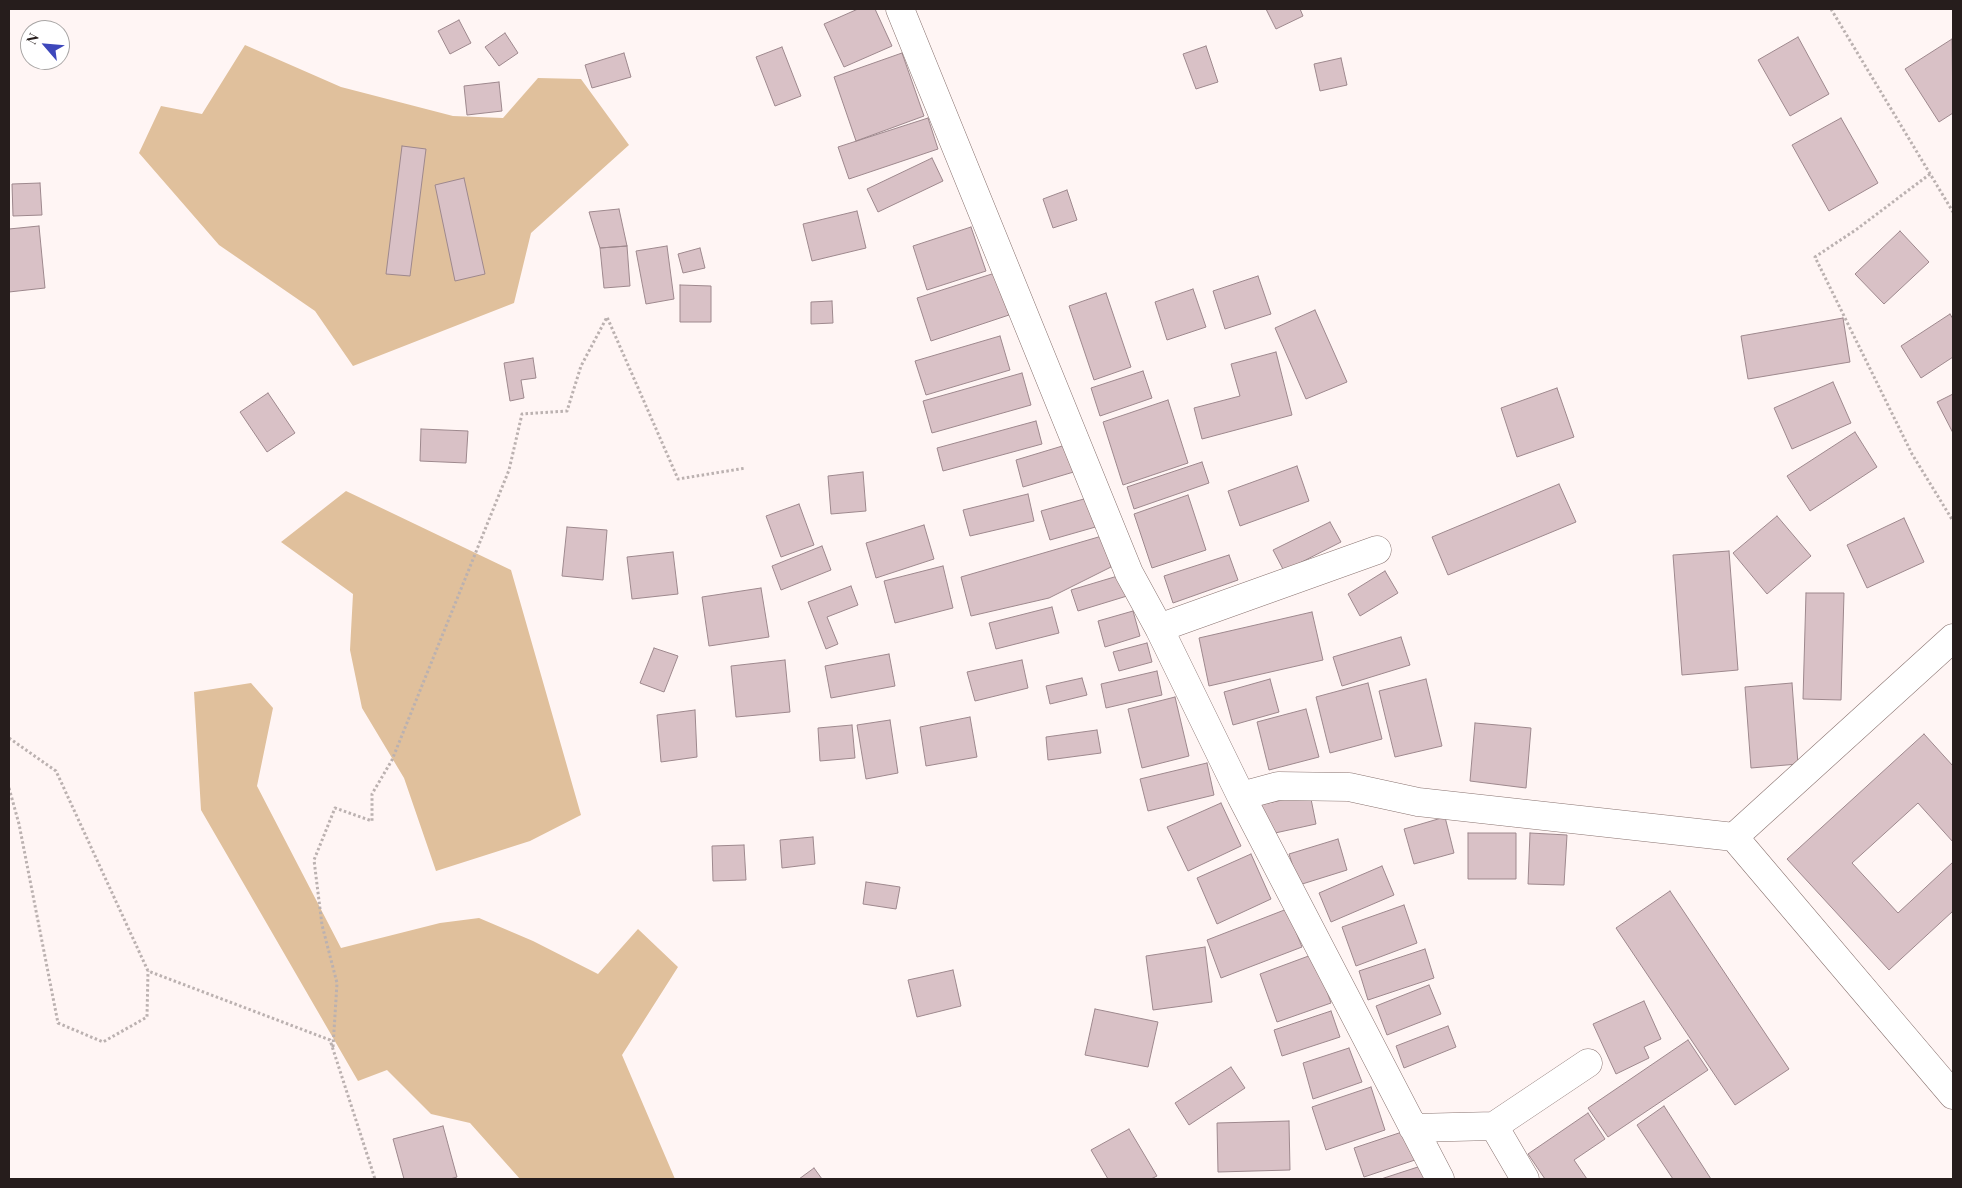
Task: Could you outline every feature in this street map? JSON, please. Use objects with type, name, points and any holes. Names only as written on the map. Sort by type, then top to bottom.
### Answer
[{"type":"street","points":[[900,9],[1129,573],[1159,628],[1241,796],[1440,1179]]},
{"type":"street","points":[[1159,628],[1377,550]]},
{"type":"street","points":[[1734,837],[1953,638]]},
{"type":"street","points":[[1241,796],[1278,786],[1349,787],[1418,802],[1734,837],[1953,1095]]},
{"type":"street","points":[[1413,1128],[1494,1126],[1588,1064]]},
{"type":"street","points":[[1494,1126],[1525,1179]]},
{"type":"path","points":[[1831,9],[1953,212]]},
{"type":"path","points":[[1930,174],[1857,229],[1815,257],[1912,454],[1953,521]]},
{"type":"path","points":[[333,1047],[337,983],[322,925],[314,860],[335,808],[372,821],[372,794],[392,760],[509,470],[522,414],[567,411],[581,366],[608,317],[678,479],[746,468]]},
{"type":"path","points":[[9,738],[56,771],[148,971],[147,1017],[103,1042],[58,1023],[19,824],[9,788]]},
{"type":"path","points":[[148,971],[330,1040],[375,1179]]},
{"type":"shaded area","points":[[245,45],[341,87],[453,116],[503,118],[538,78],[581,79],[629,145],[531,233],[514,303],[353,366],[315,311],[219,245],[139,153],[161,106],[202,114]]},
{"type":"shaded area","points":[[346,491],[511,570],[581,815],[530,841],[436,871],[404,778],[362,708],[350,650],[353,594],[281,542]]},
{"type":"shaded area","points":[[251,683],[273,708],[257,786],[341,948],[440,923],[479,918],[533,941],[598,974],[638,929],[678,967],[622,1055],[675,1179],[520,1179],[470,1123],[431,1114],[387,1070],[358,1081],[201,810],[194,692]]},
{"type":"building","points":[[858,9],[875,9],[892,46],[844,67],[824,24]]},
{"type":"building","points":[[1266,9],[1300,9],[1303,16],[1276,29]]},
{"type":"building","points":[[459,20],[471,43],[450,54],[438,31]]},
{"type":"building","points":[[505,33],[518,53],[499,66],[485,47]]},
{"type":"building","points":[[1798,37],[1829,94],[1790,116],[1758,60]]},
{"type":"building","points":[[1952,39],[1953,113],[1939,122],[1905,69]]},
{"type":"building","points":[[1206,46],[1218,82],[1196,89],[1183,54]]},
{"type":"building","points":[[782,47],[801,96],[775,106],[756,57]]},
{"type":"building","points":[[624,53],[631,77],[592,88],[585,65]]},
{"type":"building","points":[[902,53],[924,116],[856,141],[834,77]]},
{"type":"building","points":[[1341,58],[1347,85],[1320,91],[1314,64]]},
{"type":"building","points":[[499,82],[502,111],[467,115],[464,86]]},
{"type":"building","points":[[928,118],[938,149],[849,179],[838,147]]},
{"type":"building","points":[[1841,118],[1878,183],[1829,211],[1792,145]]},
{"type":"building","points":[[402,146],[426,149],[410,276],[386,274]]},
{"type":"building","points":[[932,158],[943,181],[878,212],[867,189]]},
{"type":"building","points":[[464,178],[485,274],[455,281],[435,185]]},
{"type":"building","points":[[40,183],[42,215],[13,216],[12,184]]},
{"type":"building","points":[[1067,190],[1077,220],[1053,228],[1043,199]]},
{"type":"building","points":[[619,209],[627,246],[600,248],[589,212]]},
{"type":"building","points":[[857,211],[866,248],[812,261],[803,224]]},
{"type":"building","points":[[39,226],[45,288],[9,292],[9,229]]},
{"type":"building","points":[[971,227],[986,271],[927,290],[913,246]]},
{"type":"building","points":[[1900,231],[1929,262],[1884,304],[1855,274]]},
{"type":"building","points":[[627,246],[630,286],[604,288],[600,248]]},
{"type":"building","points":[[667,246],[674,299],[646,304],[636,251]]},
{"type":"building","points":[[700,248],[705,268],[683,273],[678,254]]},
{"type":"building","points":[[995,273],[1009,315],[931,341],[917,298]]},
{"type":"building","points":[[1258,276],[1271,314],[1225,329],[1213,291]]},
{"type":"building","points":[[680,285],[711,286],[711,322],[680,322]]},
{"type":"building","points":[[1193,289],[1206,327],[1167,340],[1155,302]]},
{"type":"building","points":[[1106,293],[1131,367],[1094,380],[1069,306]]},
{"type":"building","points":[[832,301],[833,323],[811,324],[811,302]]},
{"type":"building","points":[[1315,310],[1347,382],[1306,399],[1275,328]]},
{"type":"building","points":[[1950,314],[1953,319],[1953,357],[1921,378],[1901,346]]},
{"type":"building","points":[[1843,318],[1850,362],[1748,379],[1741,336]]},
{"type":"building","points":[[1000,336],[1010,370],[926,395],[915,361]]},
{"type":"building","points":[[1276,352],[1292,415],[1202,439],[1194,408],[1240,396],[1231,364]]},
{"type":"building","points":[[533,358],[536,378],[521,380],[524,398],[510,401],[504,363]]},
{"type":"building","points":[[1143,371],[1152,398],[1100,416],[1091,388]]},
{"type":"building","points":[[1022,373],[1031,405],[932,433],[923,401]]},
{"type":"building","points":[[1833,382],[1851,423],[1792,449],[1774,408]]},
{"type":"building","points":[[1557,388],[1574,437],[1517,457],[1501,408]]},
{"type":"building","points":[[268,393],[295,433],[267,452],[240,412]]},
{"type":"building","points":[[1953,394],[1953,433],[1937,402]]},
{"type":"building","points":[[1168,400],[1188,463],[1123,485],[1103,422]]},
{"type":"building","points":[[1036,421],[1042,444],[943,471],[937,448]]},
{"type":"building","points":[[421,429],[468,431],[466,463],[420,461]]},
{"type":"building","points":[[1855,432],[1877,467],[1810,511],[1787,476]]},
{"type":"building","points":[[1069,444],[1077,471],[1023,487],[1016,460]]},
{"type":"building","points":[[1202,462],[1209,483],[1134,509],[1127,487]]},
{"type":"building","points":[[1297,466],[1309,501],[1240,526],[1228,491]]},
{"type":"building","points":[[863,472],[866,511],[831,514],[828,476]]},
{"type":"building","points":[[1559,484],[1576,522],[1448,575],[1432,537]]},
{"type":"building","points":[[1028,494],[1034,521],[970,536],[963,510]]},
{"type":"building","points":[[1188,495],[1206,550],[1152,568],[1134,514]]},
{"type":"building","points":[[1091,497],[1099,526],[1050,540],[1041,511]]},
{"type":"building","points":[[799,504],[814,545],[781,557],[766,516]]},
{"type":"building","points":[[1777,516],[1811,556],[1767,594],[1733,553]]},
{"type":"building","points":[[1904,518],[1924,562],[1867,588],[1847,545]]},
{"type":"building","points":[[1330,522],[1341,542],[1284,571],[1273,550]]},
{"type":"building","points":[[924,525],[934,559],[876,578],[866,543]]},
{"type":"building","points":[[567,527],[607,530],[603,580],[562,576]]},
{"type":"building","points":[[1102,536],[1111,567],[1049,598],[971,616],[961,577]]},
{"type":"building","points":[[822,546],[831,570],[781,590],[772,566]]},
{"type":"building","points":[[1729,551],[1738,670],[1682,675],[1673,555]]},
{"type":"building","points":[[673,552],[678,594],[632,599],[627,557]]},
{"type":"building","points":[[1229,555],[1238,580],[1173,603],[1164,576]]},
{"type":"building","points":[[943,566],[953,608],[895,623],[884,581]]},
{"type":"building","points":[[1385,571],[1398,593],[1360,616],[1348,594]]},
{"type":"building","points":[[1121,575],[1127,596],[1078,611],[1071,590]]},
{"type":"building","points":[[851,586],[858,605],[827,617],[838,644],[826,649],[808,602]]},
{"type":"building","points":[[761,588],[769,637],[709,646],[702,597]]},
{"type":"building","points":[[1806,593],[1844,593],[1841,700],[1803,699]]},
{"type":"building","points":[[1052,607],[1059,633],[996,649],[989,623]]},
{"type":"building","points":[[1133,611],[1140,636],[1105,647],[1098,621]]},
{"type":"building","points":[[1312,612],[1323,660],[1209,686],[1199,638]]},
{"type":"building","points":[[1401,637],[1410,665],[1342,686],[1333,657]]},
{"type":"building","points":[[1147,643],[1152,662],[1119,671],[1113,652]]},
{"type":"building","points":[[654,648],[678,656],[664,692],[640,683]]},
{"type":"building","points":[[889,654],[895,686],[831,698],[825,666]]},
{"type":"building","points":[[785,660],[790,712],[736,717],[731,666]]},
{"type":"building","points":[[1022,660],[1028,688],[975,701],[967,672]]},
{"type":"building","points":[[1157,671],[1162,695],[1106,708],[1101,684]]},
{"type":"building","points":[[1082,678],[1087,695],[1050,704],[1046,686]]},
{"type":"building","points":[[1270,679],[1279,712],[1233,725],[1224,692]]},
{"type":"building","points":[[1426,679],[1442,746],[1395,757],[1379,691]]},
{"type":"building","points":[[1368,683],[1382,739],[1330,753],[1316,697]]},
{"type":"building","points":[[1792,683],[1798,764],[1751,768],[1745,687]]},
{"type":"building","points":[[1175,697],[1189,756],[1142,768],[1128,709]]},
{"type":"building","points":[[1306,709],[1319,757],[1269,770],[1257,722]]},
{"type":"building","points":[[695,710],[697,757],[661,762],[657,715]]},
{"type":"building","points":[[970,717],[977,757],[926,766],[920,727]]},
{"type":"building","points":[[890,720],[898,773],[866,779],[857,725]]},
{"type":"building","points":[[1475,723],[1531,728],[1526,788],[1470,781]]},
{"type":"building","points":[[852,725],[855,758],[820,761],[818,728]]},
{"type":"building","points":[[1097,730],[1101,753],[1048,760],[1046,737]]},
{"type":"building","points":[[1924,734],[1953,766],[1953,842],[1918,803],[1852,863],[1898,913],[1953,862],[1953,911],[1889,970],[1787,859]]},
{"type":"building","points":[[1207,763],[1214,795],[1148,811],[1140,779]]},
{"type":"building","points":[[1310,794],[1316,824],[1266,835],[1259,805]]},
{"type":"building","points":[[1221,803],[1241,846],[1188,871],[1167,827]]},
{"type":"building","points":[[1445,817],[1454,853],[1414,864],[1404,829]]},
{"type":"building","points":[[1468,833],[1516,833],[1516,879],[1468,879]]},
{"type":"building","points":[[1530,833],[1567,835],[1564,885],[1528,884]]},
{"type":"building","points":[[813,837],[815,864],[782,868],[780,840]]},
{"type":"building","points":[[1338,839],[1347,870],[1299,885],[1289,854]]},
{"type":"building","points":[[744,845],[746,880],[713,881],[712,846]]},
{"type":"building","points":[[1251,854],[1271,899],[1217,924],[1197,878]]},
{"type":"building","points":[[1382,866],[1394,895],[1331,922],[1319,893]]},
{"type":"building","points":[[866,882],[900,887],[896,909],[863,904]]},
{"type":"building","points":[[1670,891],[1789,1069],[1735,1105],[1616,928]]},
{"type":"building","points":[[1404,905],[1417,943],[1356,966],[1342,927]]},
{"type":"building","points":[[1287,909],[1302,947],[1221,978],[1207,940]]},
{"type":"building","points":[[1205,947],[1212,1002],[1153,1010],[1146,956]]},
{"type":"building","points":[[1425,949],[1434,978],[1368,1000],[1359,971]]},
{"type":"building","points":[[1314,954],[1331,1003],[1277,1022],[1260,974]]},
{"type":"building","points":[[953,970],[961,1006],[917,1017],[908,980]]},
{"type":"building","points":[[1429,985],[1441,1014],[1387,1035],[1376,1006]]},
{"type":"building","points":[[1644,1001],[1661,1039],[1644,1047],[1649,1058],[1616,1074],[1593,1024]]},
{"type":"building","points":[[1095,1009],[1158,1022],[1148,1067],[1085,1055]]},
{"type":"building","points":[[1331,1011],[1340,1037],[1282,1056],[1274,1030]]},
{"type":"building","points":[[1448,1026],[1456,1047],[1404,1068],[1396,1046]]},
{"type":"building","points":[[1688,1040],[1708,1070],[1608,1137],[1588,1108]]},
{"type":"building","points":[[1349,1048],[1362,1082],[1313,1099],[1303,1063]]},
{"type":"building","points":[[1231,1067],[1245,1088],[1189,1125],[1175,1103]]},
{"type":"building","points":[[1371,1087],[1385,1130],[1326,1150],[1312,1107]]},
{"type":"building","points":[[1664,1106],[1711,1179],[1673,1179],[1637,1125]]},
{"type":"building","points":[[1588,1113],[1605,1139],[1574,1160],[1587,1179],[1545,1179],[1528,1154]]},
{"type":"building","points":[[1289,1121],[1290,1170],[1218,1172],[1217,1123]]},
{"type":"building","points":[[443,1126],[457,1177],[450,1179],[404,1179],[393,1139]]},
{"type":"building","points":[[1129,1129],[1157,1176],[1151,1179],[1108,1179],[1091,1150]]},
{"type":"building","points":[[1405,1131],[1415,1160],[1364,1177],[1354,1148]]},
{"type":"building","points":[[1424,1165],[1430,1179],[1381,1179]]},
{"type":"building","points":[[814,1168],[822,1179],[799,1179]]}]
